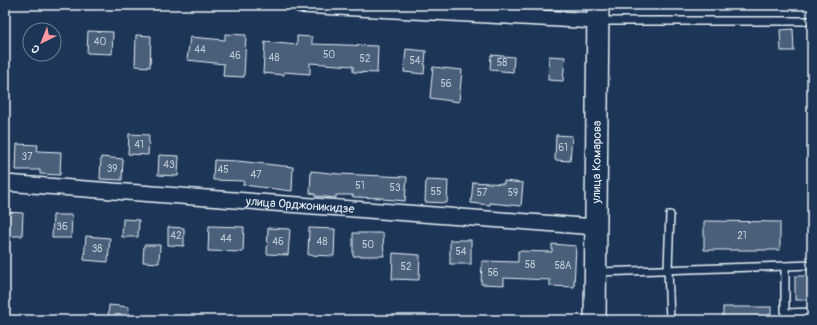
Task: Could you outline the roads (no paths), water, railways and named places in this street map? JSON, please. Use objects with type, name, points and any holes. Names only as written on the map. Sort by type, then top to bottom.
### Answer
[{"type":"street","points":[[301,5],[598,13]]},
{"type":"street","name":"улица Комарова","points":[[595,320],[598,13]]},
{"type":"street","name":"улица Орджоникидзе","points":[[5,183],[596,227]]},
{"type":"lane","points":[[598,13],[812,21]]},
{"type":"lane","points":[[670,215],[668,269],[670,320]]},
{"type":"lane","points":[[596,272],[812,265]]},
{"type":"lane","points":[[785,266],[785,317],[812,312]]}]
